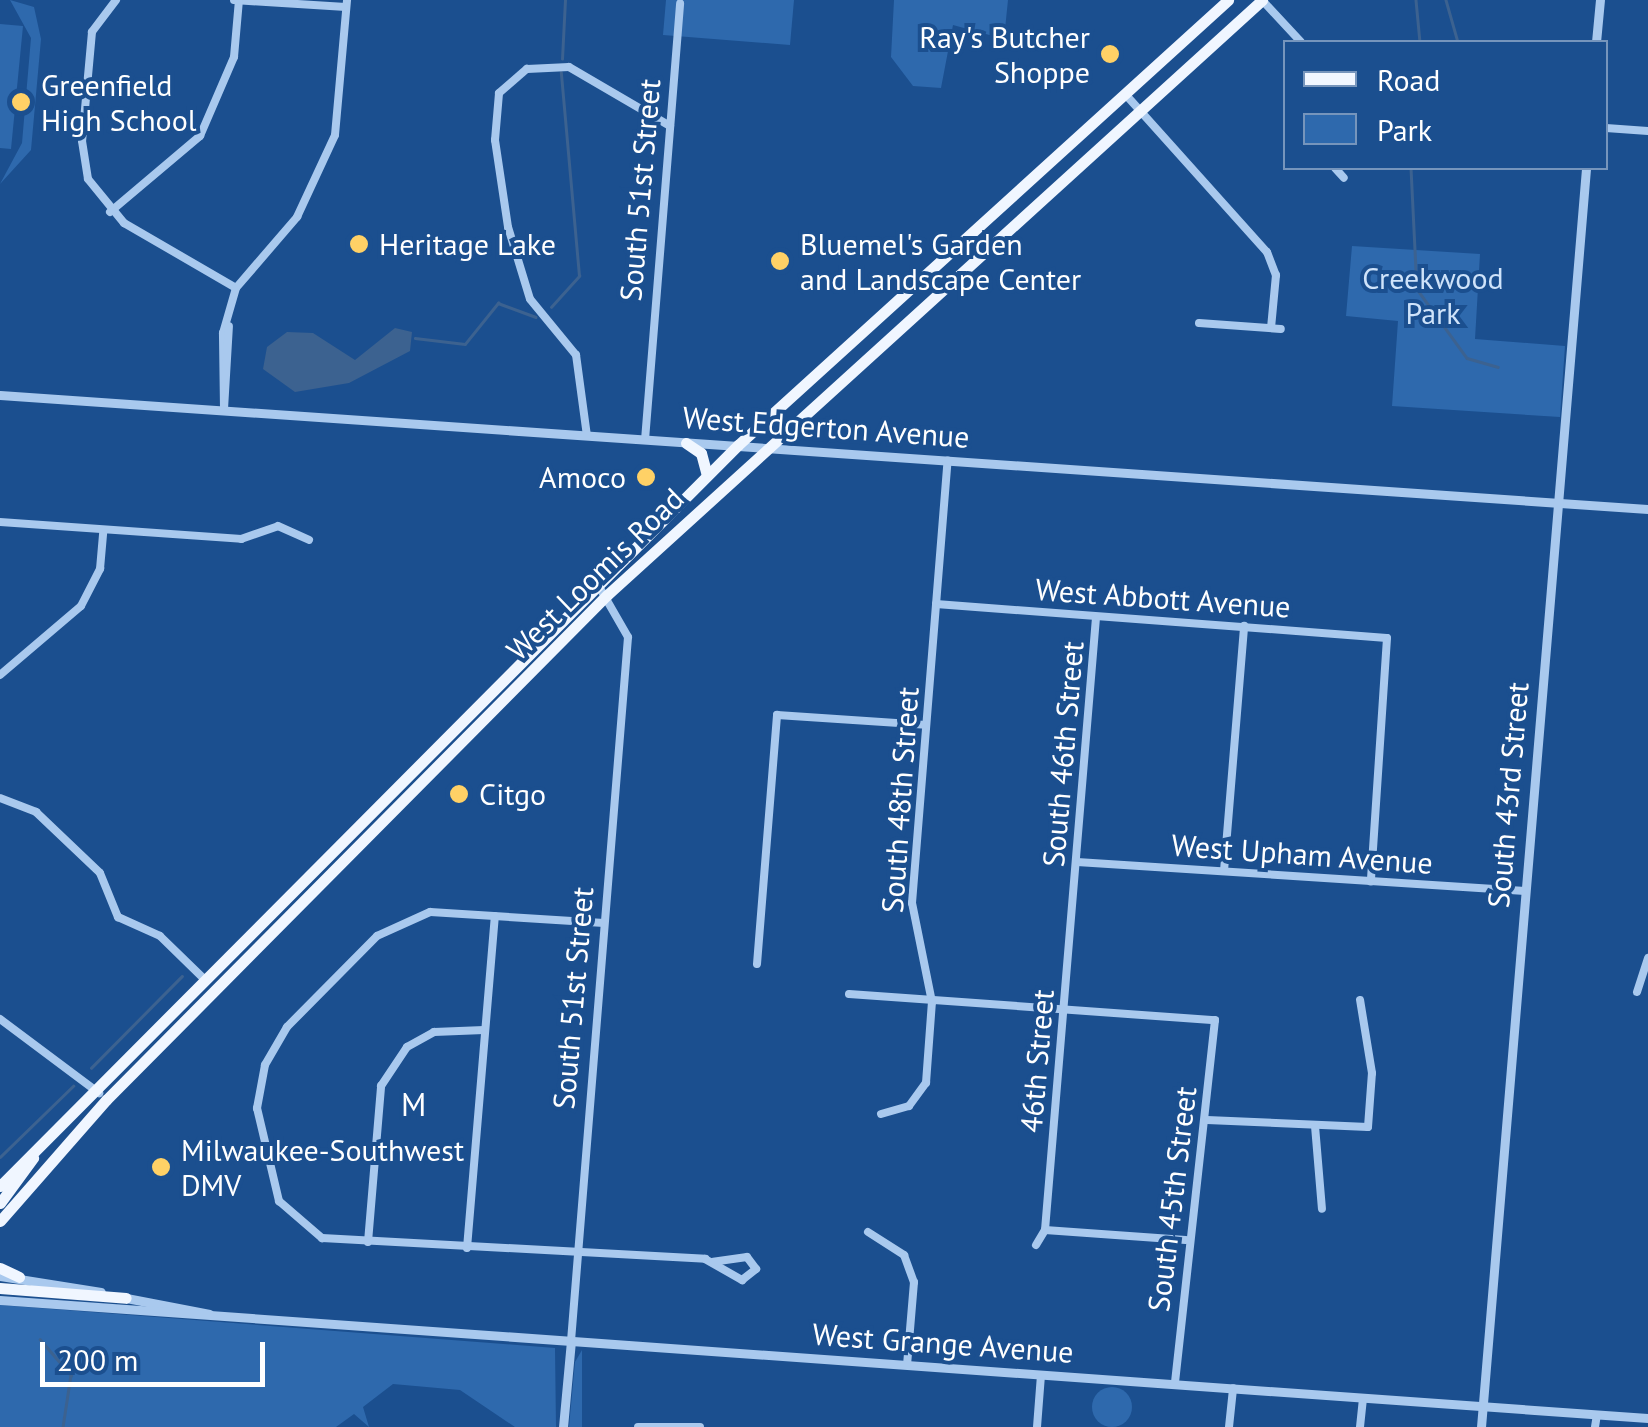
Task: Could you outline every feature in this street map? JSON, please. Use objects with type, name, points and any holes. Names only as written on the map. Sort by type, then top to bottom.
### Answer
[{"type":"main road","name":"West Loomis Road","points":[[1,1184],[396,782],[738,446],[1228,0]]},
{"type":"main road","name":"West Loomis Road","points":[[0,1220],[106,1100],[607,595],[798,416],[1262,0]]},
{"type":"main road","points":[[935,268],[947,281]]},
{"type":"main road","points":[[786,402],[798,416]]},
{"type":"main road","points":[[686,442],[701,453],[705,478],[714,493]]},
{"type":"main road","points":[[396,782],[408,794]]},
{"type":"main road","points":[[0,1203],[55,1126]]},
{"type":"main road","points":[[0,1268],[19,1278]]},
{"type":"main road","points":[[0,1288],[126,1298]]},
{"type":"street","points":[[116,0],[92,32],[82,141],[88,179],[110,212],[236,288]]},
{"type":"street","points":[[110,212],[200,136],[234,57],[236,0],[347,4],[328,155],[289,230],[236,288],[229,326],[224,409]]},
{"type":"street","points":[[1262,0],[1299,40]]},
{"type":"street","points":[[1596,40],[1600,0]]},
{"type":"street","name":"South 51st Street","points":[[644,440],[680,3]]},
{"type":"street","points":[[587,436],[576,355],[530,299],[508,226],[495,140],[499,93],[527,69],[569,67],[670,126]]},
{"type":"street","points":[[1126,95],[1267,252],[1276,275],[1276,329],[1199,323]]},
{"type":"street","points":[[1608,128],[1648,131]]},
{"type":"street","points":[[1337,170],[1344,178]]},
{"type":"street","name":"South 43rd Street","points":[[1481,1427],[1586,170]]},
{"type":"street","name":"West Edgerton Avenue","points":[[0,394],[1648,509]]},
{"type":"street","name":"South 48th Street","points":[[881,1114],[923,1093],[932,1002],[912,903],[948,460]]},
{"type":"street","points":[[0,522],[241,539],[278,526],[310,540]]},
{"type":"street","points":[[0,675],[81,606],[100,568],[104,531]]},
{"type":"street","name":"South 51st Street","points":[[564,1427],[628,637],[597,583]]},
{"type":"street","name":"West Abbott Avenue","points":[[936,604],[1387,638],[1371,882]]},
{"type":"street","name":"South 46th Street","points":[[1073,895],[1096,617]]},
{"type":"street","points":[[1224,872],[1244,626]]},
{"type":"street","points":[[757,964],[777,715],[926,725]]},
{"type":"street","points":[[0,798],[36,812],[100,873],[118,917],[160,936],[202,977]]},
{"type":"street","name":"West Upham Avenue","points":[[1076,862],[1525,891]]},
{"type":"street","name":"46th Street","points":[[1046,1230],[1073,895]]},
{"type":"street","points":[[604,923],[430,912],[394,924],[287,1027],[265,1064],[257,1108],[280,1201],[322,1238],[713,1262],[747,1257],[756,1269],[742,1280],[713,1262]]},
{"type":"street","points":[[467,1248],[494,916]]},
{"type":"street","points":[[1638,992],[1648,958]]},
{"type":"street","points":[[848,994],[1064,1009]]},
{"type":"street","points":[[1207,1120],[1368,1127],[1372,1073],[1360,1000]]},
{"type":"street","name":"South 45th Street","points":[[1064,1009],[1215,1020],[1207,1120],[1186,1240],[1175,1384]]},
{"type":"street","points":[[0,1020],[106,1100]]},
{"type":"street","points":[[368,1242],[381,1086],[407,1047],[434,1032],[484,1030]]},
{"type":"street","points":[[1315,1126],[1322,1209]]},
{"type":"street","points":[[1036,1245],[1046,1230],[1186,1240]]},
{"type":"street","points":[[868,1232],[904,1255],[914,1282],[907,1365]]},
{"type":"street","name":"West Grange Avenue","points":[[0,1276],[235,1319]]},
{"type":"street","name":"West Grange Avenue","points":[[0,1300],[1648,1418]]},
{"type":"street","points":[[1036,1427],[1041,1375]]},
{"type":"street","points":[[1229,1427],[1233,1388]]},
{"type":"street","points":[[1360,1427],[1363,1398]]},
{"type":"street","points":[[1596,1427],[1597,1414]]},
{"type":"street","points":[[638,1427],[700,1427]]},
{"type":"green space","points":[[10,0],[34,7],[41,39],[31,150],[0,184],[22,143],[31,38]]},
{"type":"green space","points":[[666,0],[794,0],[790,45],[663,35]]},
{"type":"green space","points":[[894,0],[1008,0],[1004,39],[953,25],[941,88],[913,86],[891,57]]},
{"type":"green space","points":[[0,24],[23,26],[11,149],[0,148]]},
{"type":"green space","name":"Creekwood Park","points":[[1352,246],[1480,254],[1475,339],[1565,346],[1560,417],[1392,406],[1398,321],[1346,316]]},
{"type":"green space","points":[[0,1305],[555,1348],[556,1427],[515,1427],[460,1390],[393,1384],[363,1407],[369,1427],[354,1414],[336,1427],[0,1427]]},
{"type":"green space","points":[[582,1350],[582,1427],[569,1427],[575,1362]]},
{"type":"green space","points":[[1112,1387],[1126,1393],[1132,1407],[1126,1421],[1112,1427],[1098,1421],[1092,1407],[1098,1393]]},
{"type":"shaded area","points":[[395,328],[412,332],[410,351],[349,383],[295,392],[263,369],[267,347],[287,332],[313,333],[355,360]]},
{"type":"waterway","points":[[562,59],[565,0]]},
{"type":"waterway","points":[[1416,0],[1420,40]]},
{"type":"waterway","points":[[1446,0],[1457,40]]},
{"type":"waterway","points":[[551,307],[579,276],[561,73]]},
{"type":"waterway","points":[[1411,170],[1417,289],[1467,358],[1498,367]]},
{"type":"waterway","points":[[415,338],[465,344],[498,303],[536,317]]},
{"type":"waterway","points":[[91,1068],[182,976]]},
{"type":"waterway","points":[[0,1157],[73,1086]]},
{"type":"waterway","points":[[40,1339],[71,1375],[63,1427]]},
{"type":"place","name":"Ray's Butcher Shoppe","points":[[1110,54]]},
{"type":"place","name":"Greenfield High School","points":[[21,102]]},
{"type":"place","name":"Heritage Lake","points":[[359,244]]},
{"type":"place","name":"Bluemel's Garden and Landscape Center","points":[[780,261]]},
{"type":"place","name":"Amoco","points":[[646,477]]},
{"type":"place","name":"Citgo","points":[[459,794]]},
{"type":"place","name":"Milwaukee-Southwest DMV","points":[[161,1167]]},
{"type":"district","name":"M","points":[[415,1104]]}]
